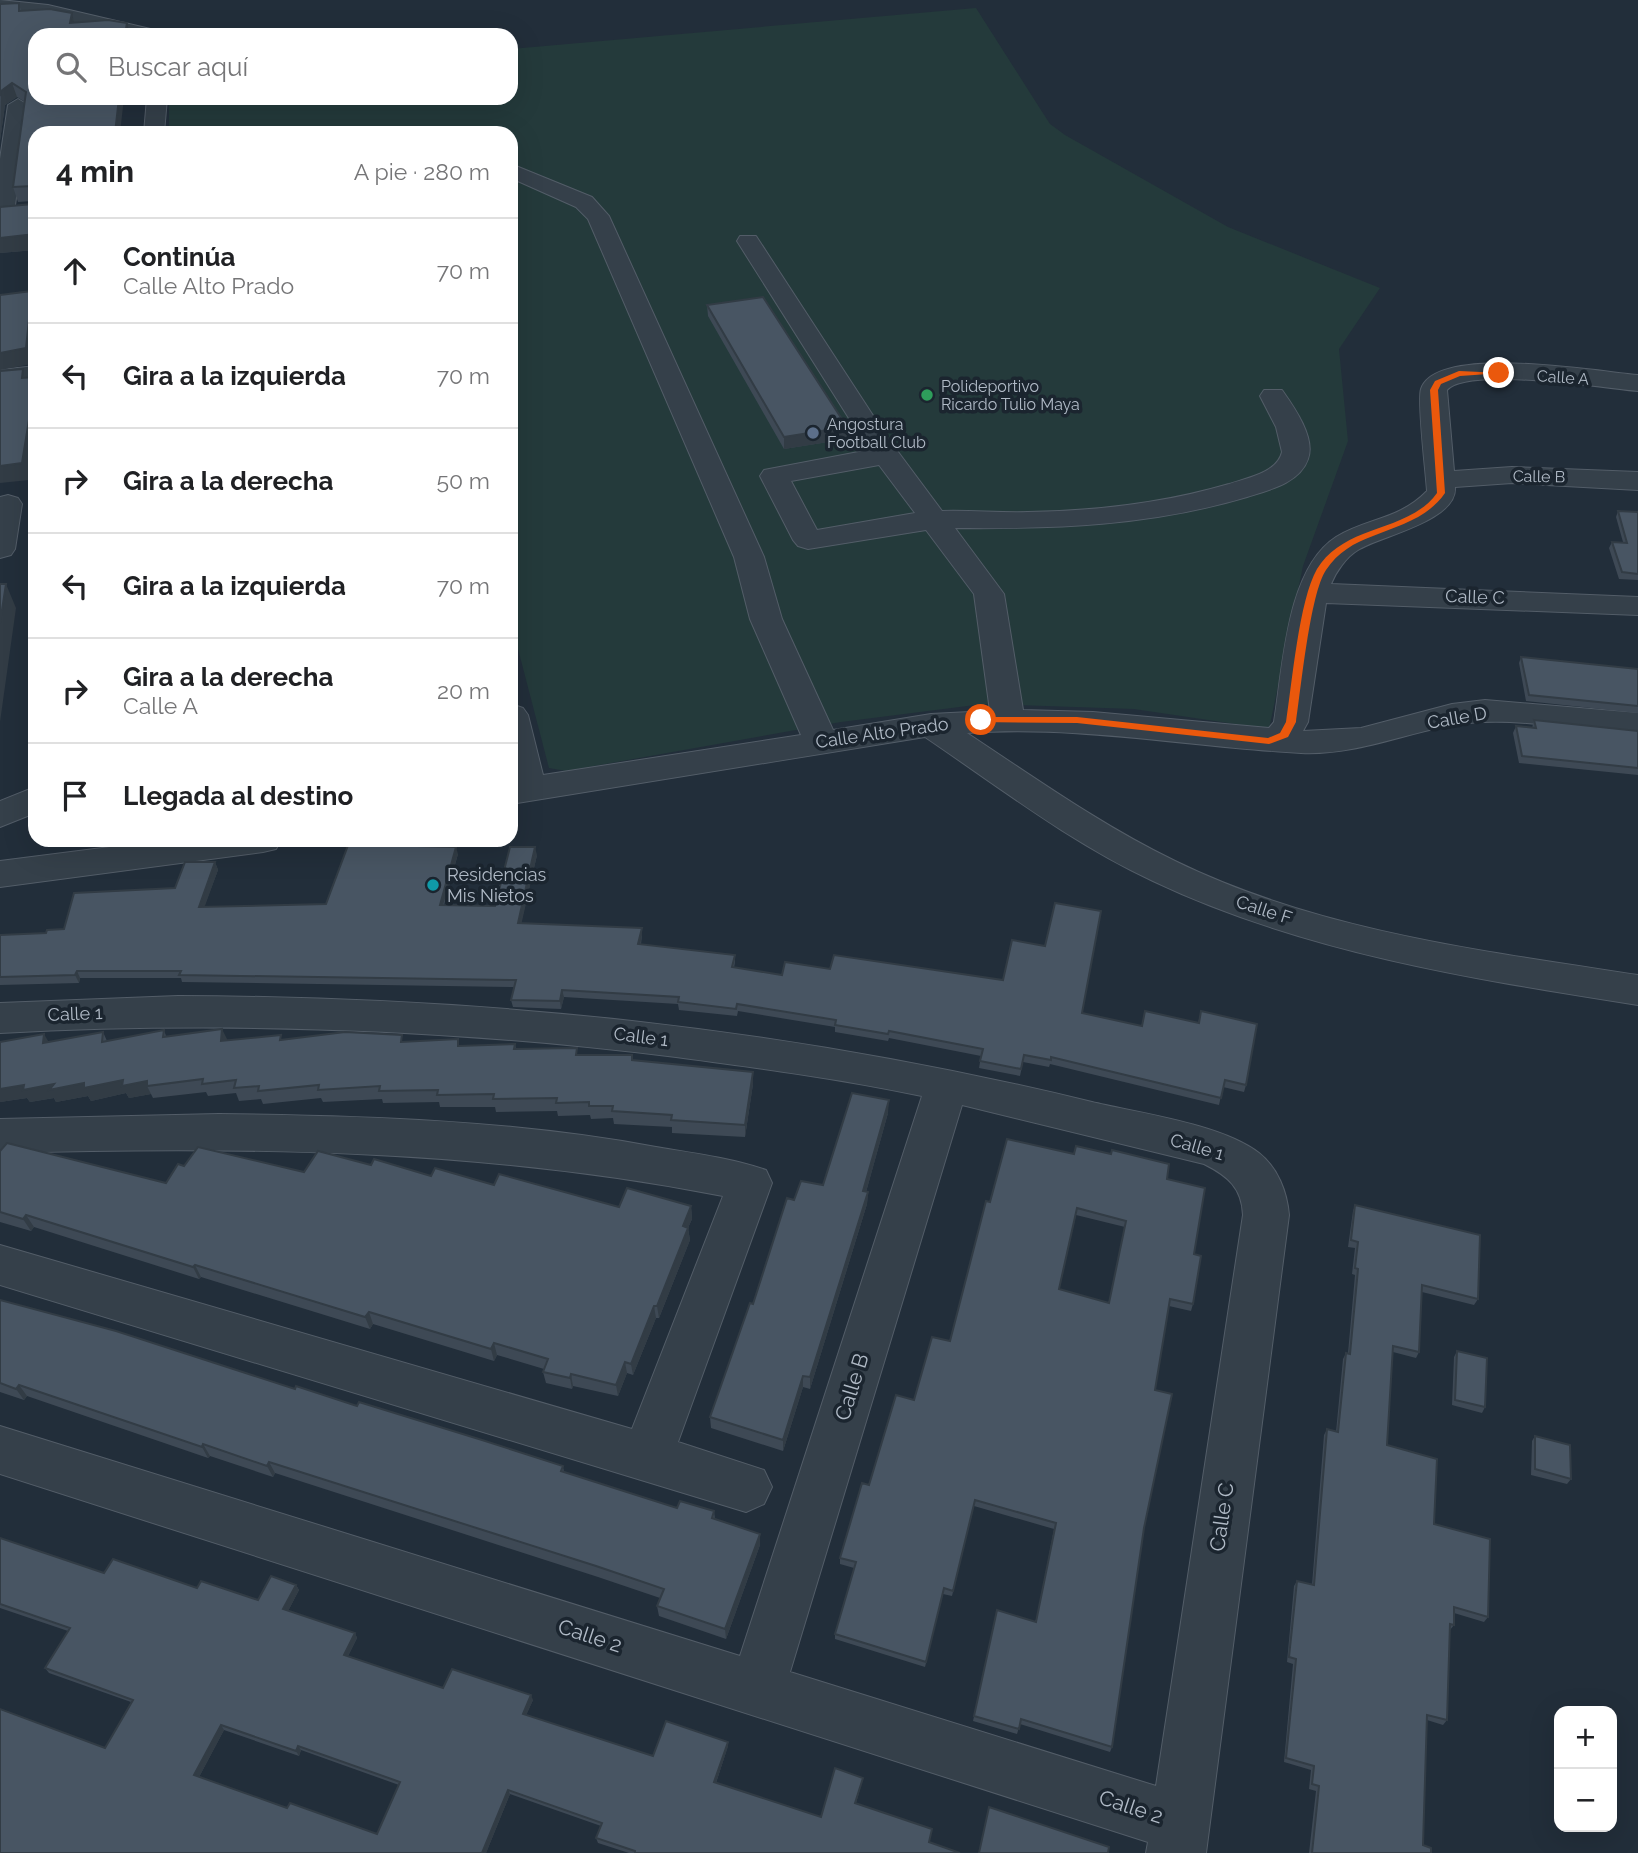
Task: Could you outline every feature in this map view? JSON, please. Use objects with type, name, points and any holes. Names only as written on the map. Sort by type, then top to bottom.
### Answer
[{"type":"street","points":[[0,4],[82,17],[125,28]]},
{"type":"street","points":[[9,212],[18,104]]},
{"type":"street","points":[[154,126],[156,105]]},
{"type":"street","points":[[518,173],[584,202],[598,216],[749,557],[765,619],[821,742]]},
{"type":"street","points":[[748,241],[886,455],[989,594],[1007,719]]},
{"type":"street","name":"Calle A","points":[[1440,480],[1434,390],[1446,377],[1478,372],[1638,383]]},
{"type":"street","points":[[0,378],[28,375]]},
{"type":"street","points":[[886,455],[774,476],[808,540],[934,520],[1072,520],[1163,511],[1255,485],[1287,469],[1296,457],[1294,442],[1273,396]]},
{"type":"street","name":"Calle B","points":[[1440,480],[1512,475],[1638,481]]},
{"type":"street","points":[[1266,739],[1284,735],[1291,722],[1312,593],[1322,569],[1333,554],[1346,544],[1422,513],[1441,493],[1440,480]]},
{"type":"street","points":[[0,549],[14,503]]},
{"type":"street","name":"Calle C","points":[[1312,593],[1452,596],[1638,606]]},
{"type":"street","name":"Calle D","points":[[1266,739],[1302,742],[1360,739],[1452,715],[1485,711],[1638,724]]},
{"type":"street","name":"Calle Alto Prado","points":[[518,773],[821,742],[931,725],[1007,719],[1077,720],[1266,739]]},
{"type":"street","name":"Calle F","points":[[931,725],[1115,846],[1198,887],[1283,917],[1366,940],[1532,974],[1638,990]]},
{"type":"street","points":[[0,815],[28,802]]},
{"type":"street","points":[[0,874],[209,847]]},
{"type":"street","name":"Calle 1","points":[[0,1018],[222,1012],[460,1019],[648,1037],[855,1066],[947,1084],[1213,1149],[1244,1165],[1260,1183]]},
{"type":"street","name":"Calle B","points":[[757,1689],[947,1084]]},
{"type":"street","points":[[0,1136],[144,1131],[349,1133],[585,1153],[750,1183],[647,1457]]},
{"type":"street","name":"Calle C","points":[[1178,1838],[1266,1215],[1265,1193],[1260,1183]]},
{"type":"street","points":[[0,1265],[746,1487]]},
{"type":"street","name":"Calle 2","points":[[0,1450],[757,1689],[1178,1838]]},
{"type":"green space","name":"Polideportivo Ricardo Tulio Maya","points":[[976,8],[1050,124],[1065,135],[1228,227],[1380,288],[1339,349],[1348,441],[1303,566],[1269,729],[1134,709],[983,704],[841,722],[566,771],[549,768],[518,649],[518,126],[169,126],[169,105],[518,105],[518,48]]},
{"type":"building","points":[[19,3],[19,11],[50,9],[72,13],[70,23],[108,20],[127,23],[126,28],[28,28],[28,105],[118,105],[116,126],[28,126],[28,186],[13,187],[26,92],[12,83],[1,91],[0,96],[0,4]]},
{"type":"building","points":[[28,204],[28,235],[0,238],[0,207]]},
{"type":"building","points":[[28,292],[26,348],[0,353],[0,295]]},
{"type":"building","points":[[763,297],[847,427],[784,437],[707,305]]},
{"type":"building","points":[[23,369],[22,378],[28,378],[28,426],[22,463],[0,466],[0,371]]},
{"type":"building","points":[[1618,511],[1638,512],[1638,574],[1622,572],[1612,542],[1627,543]]},
{"type":"building","points":[[0,584],[6,584],[0,623]]},
{"type":"building","points":[[1521,657],[1638,669],[1638,706],[1529,695]]},
{"type":"building","points":[[1534,720],[1638,731],[1638,768],[1522,756],[1516,726],[1536,728]]},
{"type":"building","points":[[347,847],[456,847],[440,905],[495,906],[510,847],[535,847],[518,923],[642,928],[638,944],[735,955],[732,967],[782,975],[785,962],[830,969],[834,955],[1003,980],[1012,940],[1045,946],[1055,903],[1101,911],[1082,1013],[1142,1026],[1145,1011],[1199,1023],[1201,1011],[1257,1024],[1246,1085],[1225,1080],[1221,1098],[1051,1057],[1051,1060],[1024,1055],[1021,1069],[980,1061],[983,1049],[889,1031],[888,1034],[835,1025],[836,1020],[737,1004],[736,1009],[678,1002],[679,997],[562,990],[560,1001],[511,1000],[516,980],[179,975],[181,971],[77,971],[75,975],[0,977],[0,935],[46,933],[47,930],[64,929],[74,893],[175,888],[185,862],[215,862],[199,907],[326,904]]},
{"type":"building","points":[[222,1029],[221,1041],[281,1035],[280,1040],[345,1032],[402,1035],[401,1042],[458,1039],[458,1046],[515,1044],[514,1049],[577,1048],[576,1055],[632,1055],[632,1060],[753,1072],[745,1125],[671,1120],[672,1115],[612,1111],[613,1106],[589,1106],[589,1102],[556,1103],[557,1098],[493,1099],[494,1094],[437,1095],[438,1090],[379,1091],[380,1086],[318,1090],[319,1085],[258,1091],[259,1086],[234,1088],[236,1080],[202,1084],[203,1079],[147,1086],[147,1081],[122,1086],[123,1080],[84,1088],[84,1083],[49,1090],[54,1084],[23,1090],[24,1085],[0,1089],[0,1042],[44,1034],[43,1043],[103,1032],[102,1042],[164,1030],[163,1037]]},
{"type":"building","points":[[852,1093],[889,1100],[863,1191],[868,1192],[810,1377],[803,1376],[783,1440],[710,1417],[750,1303],[753,1304],[787,1198],[794,1200],[801,1181],[823,1185]]},
{"type":"building","points":[[1007,1139],[1074,1154],[1076,1146],[1111,1154],[1112,1150],[1169,1164],[1167,1179],[1205,1188],[1194,1254],[1201,1256],[1193,1304],[1170,1299],[1155,1390],[1172,1394],[1144,1528],[1112,1747],[1021,1719],[1019,1729],[974,1716],[997,1610],[1036,1622],[1056,1523],[975,1500],[953,1591],[944,1588],[926,1662],[835,1634],[856,1562],[840,1558],[862,1483],[869,1485],[896,1395],[914,1400],[932,1337],[950,1341],[986,1201],[990,1202]],"holes":[[[1077,1208],[1126,1221],[1109,1303],[1059,1289]]]},
{"type":"building","points":[[7,1143],[166,1183],[178,1164],[184,1166],[198,1147],[304,1172],[318,1151],[371,1165],[374,1159],[431,1176],[435,1168],[494,1185],[499,1174],[619,1207],[627,1188],[691,1206],[683,1226],[688,1228],[657,1306],[654,1306],[631,1364],[625,1362],[616,1385],[571,1374],[570,1378],[543,1372],[548,1359],[494,1343],[491,1349],[369,1312],[365,1317],[26,1215],[23,1219],[0,1212],[0,1151]]},
{"type":"building","points":[[1355,1205],[1480,1235],[1478,1299],[1422,1285],[1419,1352],[1393,1346],[1387,1445],[1437,1459],[1434,1524],[1490,1539],[1488,1617],[1454,1607],[1454,1625],[1450,1624],[1447,1720],[1427,1715],[1423,1845],[1431,1848],[1431,1853],[1312,1853],[1319,1786],[1312,1784],[1314,1766],[1286,1758],[1296,1659],[1289,1657],[1297,1581],[1314,1585],[1327,1429],[1338,1432],[1346,1353],[1350,1354],[1358,1269],[1355,1268],[1358,1242],[1351,1240]]},
{"type":"building","points":[[0,1300],[116,1331],[295,1389],[296,1386],[357,1406],[359,1402],[563,1466],[561,1471],[677,1508],[680,1501],[714,1511],[712,1518],[760,1534],[725,1629],[657,1606],[664,1589],[269,1462],[267,1466],[203,1444],[202,1447],[19,1385],[16,1389],[0,1383]]},
{"type":"building","points":[[1457,1351],[1487,1358],[1485,1407],[1455,1400]]},
{"type":"building","points":[[1535,1436],[1570,1445],[1571,1479],[1535,1469]]},
{"type":"building","points":[[0,1538],[104,1573],[113,1559],[197,1588],[201,1581],[258,1600],[271,1576],[296,1585],[283,1609],[355,1633],[344,1655],[443,1688],[452,1669],[531,1695],[523,1714],[653,1756],[666,1721],[728,1742],[714,1782],[821,1817],[835,1768],[863,1778],[855,1803],[932,1829],[929,1842],[960,1853],[635,1853],[596,1838],[602,1823],[508,1790],[482,1853],[0,1853],[0,1709],[105,1748],[133,1700],[45,1668],[70,1628],[0,1604]],"holes":[[[221,1725],[296,1751],[298,1746],[400,1782],[377,1834],[290,1803],[287,1808],[194,1775]]]},
{"type":"building","points":[[989,1807],[1109,1847],[1108,1853],[979,1853]]},
{"type":"place","name":"Polideportivo Ricardo Tulio Maya","points":[[927,395]]},
{"type":"place","name":"Angostura Football Club","points":[[813,433]]},
{"type":"place","name":"Residencias Mis Nietos","points":[[433,885]]},
{"type":"route","points":[[981,720],[1077,720],[1269,741],[1284,735],[1291,722],[1312,593],[1322,569],[1333,554],[1346,544],[1422,513],[1434,503],[1441,493],[1434,390],[1446,377],[1459,373],[1499,373]]}]
